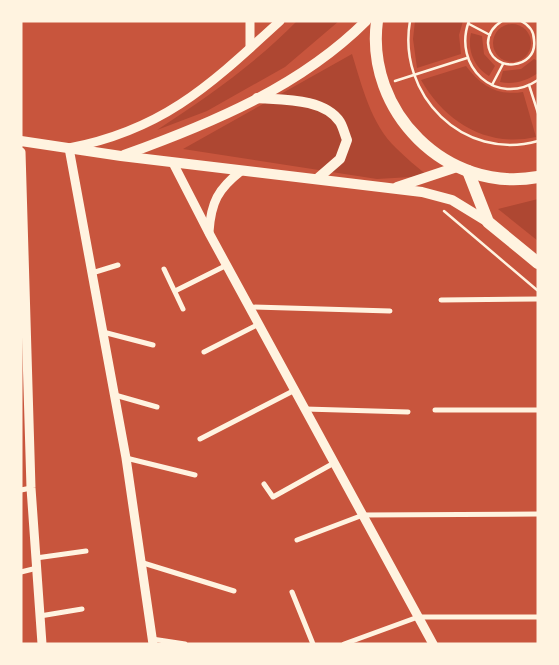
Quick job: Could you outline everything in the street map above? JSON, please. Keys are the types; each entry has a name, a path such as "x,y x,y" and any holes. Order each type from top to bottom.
{"highway":[{"path":"377,21 376,60 383,86 400,119 425,147 462,169 490,177 512,179 538,177"},
{"path":"462,169 488,222 538,263"}],"main road":[{"path":"121,156 202,126 258,98 333,50 366,21"},
{"path":"258,98 300,102 323,107 340,121 347,140 340,159 316,179"},
{"path":"21,141 174,163 422,192 452,200 488,222"},
{"path":"391,188 462,169"}],"street":[{"path":"250,21 250,48"},
{"path":"185,644 152,642 126,458 69,148 116,137 161,117 187,101 280,21"},
{"path":"21,152 26,423 42,644"},
{"path":"174,163 209,232 433,644"},
{"path":"209,232 210,214 214,201 224,184 241,170"},
{"path":"92,273 118,264"},
{"path":"174,291 227,265"},
{"path":"164,268 183,309"},
{"path":"441,300 538,299"},
{"path":"250,307 390,311"},
{"path":"204,352 259,324"},
{"path":"102,332 154,345"},
{"path":"200,439 295,390"},
{"path":"115,395 157,407"},
{"path":"305,409 408,412"},
{"path":"435,410 538,410"},
{"path":"126,458 195,475"},
{"path":"264,484 273,498 334,463"},
{"path":"21,490 32,488"},
{"path":"297,540 363,515 538,514"},
{"path":"36,558 86,551"},
{"path":"140,562 234,591"},
{"path":"21,572 37,568"},
{"path":"292,592 313,644"},
{"path":"40,616 82,609"},
{"path":"344,644 418,617 538,617"}],"path":[{"path":"410,21 407,41 413,76 430,106 456,130 489,143 523,145 538,141"},
{"path":"502,21 496,24 490,35 488,46 491,54 503,64 518,65 525,62 532,53 534,36 531,29 522,21"},
{"path":"490,35 469,22 465,33 464,49 467,58 479,77 492,85 508,89 529,85 538,80"},
{"path":"532,53 538,56"},
{"path":"383,86 467,58"},
{"path":"492,85 503,64"},
{"path":"529,85 538,113"},
{"path":"444,210 538,290"}],"shaded area":[{"path":"297,21 339,21 285,67 207,111 157,130 247,66"},
{"path":"415,21 463,21 459,35 461,54 417,68 413,39"},
{"path":"512,24 525,30 531,43 525,56 512,62 499,56 493,43 499,30"},
{"path":"471,33 482,36 484,54 495,66 489,76 479,68 473,58 470,46"},
{"path":"352,54 368,104 380,128 396,148 428,176 377,179 183,149"},
{"path":"534,59 538,61 538,73 520,82 500,82 503,71 521,69"},
{"path":"466,66 490,88 505,92 523,92 536,137 501,139 484,135 469,128 442,108 421,80"},
{"path":"538,199 538,241 498,209"}]}
